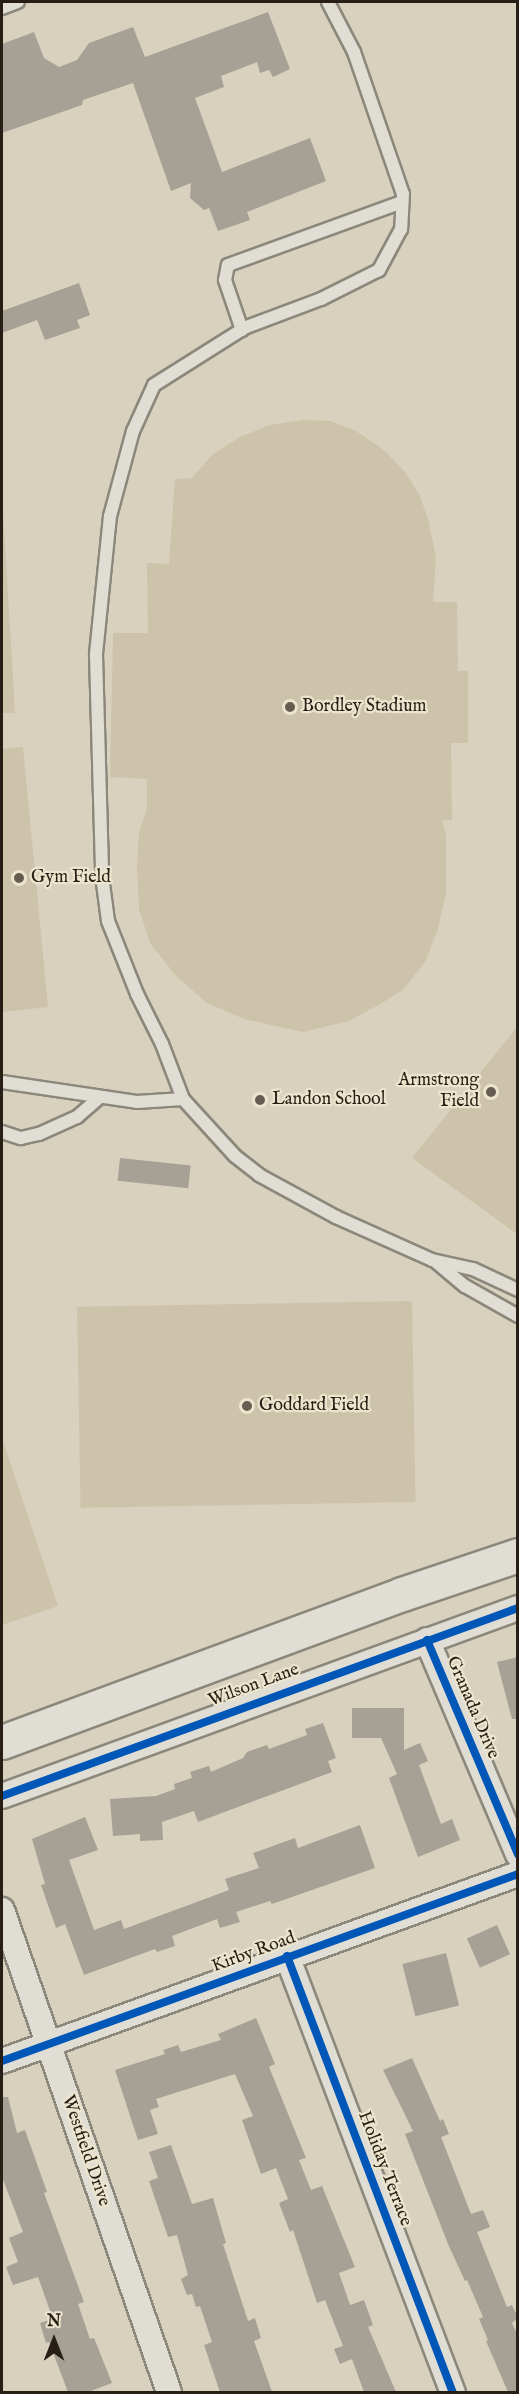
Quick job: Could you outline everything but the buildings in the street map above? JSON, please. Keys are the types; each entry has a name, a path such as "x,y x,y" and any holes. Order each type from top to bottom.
{"main road":[{"name":"Wilson Lane","path":"2,1743 402,1594 518,1555"}],"street":[{"name":"Wilson Lane","path":"2,1796 518,1608"},
{"name":"Granada Drive","path":"427,1640 518,1854"},
{"name":"Kirby Road","path":"2,2061 518,1874"},
{"name":"Westfield Drive","path":"2,1910 169,2392"},
{"name":"Holiday Terrace","path":"287,1956 453,2392"}],"lane":[{"path":"2,8 18,2"},
{"path":"328,2 354,52 403,194 401,229 379,270 321,299 242,330 154,385 133,431 110,516 96,655 102,876 108,921 137,994 162,1044 183,1099 235,1156 259,1175 336,1217 432,1260 473,1269 518,1290"},
{"path":"242,330 225,280 228,266 402,202"},
{"path":"2,1083 137,1102 183,1099"},
{"path":"2,1132 21,1138 39,1134 77,1117 99,1098"},
{"path":"432,1260 465,1286 518,1316"}],"shaded area":[{"name":"Bordley Stadium","path":"303,420 330,421 356,431 385,451 405,472 420,496 428,519 436,557 433,602 457,602 458,671 468,671 468,743 451,743 452,820 442,820 446,836 446,894 437,932 425,962 403,990 382,1003 349,1021 303,1032 244,1019 207,1003 176,976 150,943 139,909 137,865 139,832 147,809 147,779 110,777 113,633 148,633 147,563 169,564 175,479 192,478 213,454 240,437 270,425"},
{"path":"2,494 15,713 2,713"},
{"name":"Gym Field","path":"23,747 48,1007 2,1012 2,749"},
{"name":"Armstrong Field","path":"517,1027 517,1234 412,1158"},
{"name":"Goddard Field","path":"412,1301 416,1502 81,1508 77,1307"},
{"path":"2,1438 58,1606 2,1625"}],"cycle path":[{"path":"2,1796 518,1608"},
{"path":"427,1640 518,1854"},
{"path":"2,2061 518,1874"},
{"path":"287,1956 453,2392"}],"place":[{"name":"Bordley Stadium","path":"290,707"},
{"name":"Gym Field","path":"19,878"},
{"name":"Armstrong Field","path":"491,1092"},
{"name":"Landon School","path":"260,1100"},
{"name":"Goddard Field","path":"247,1406"}]}
